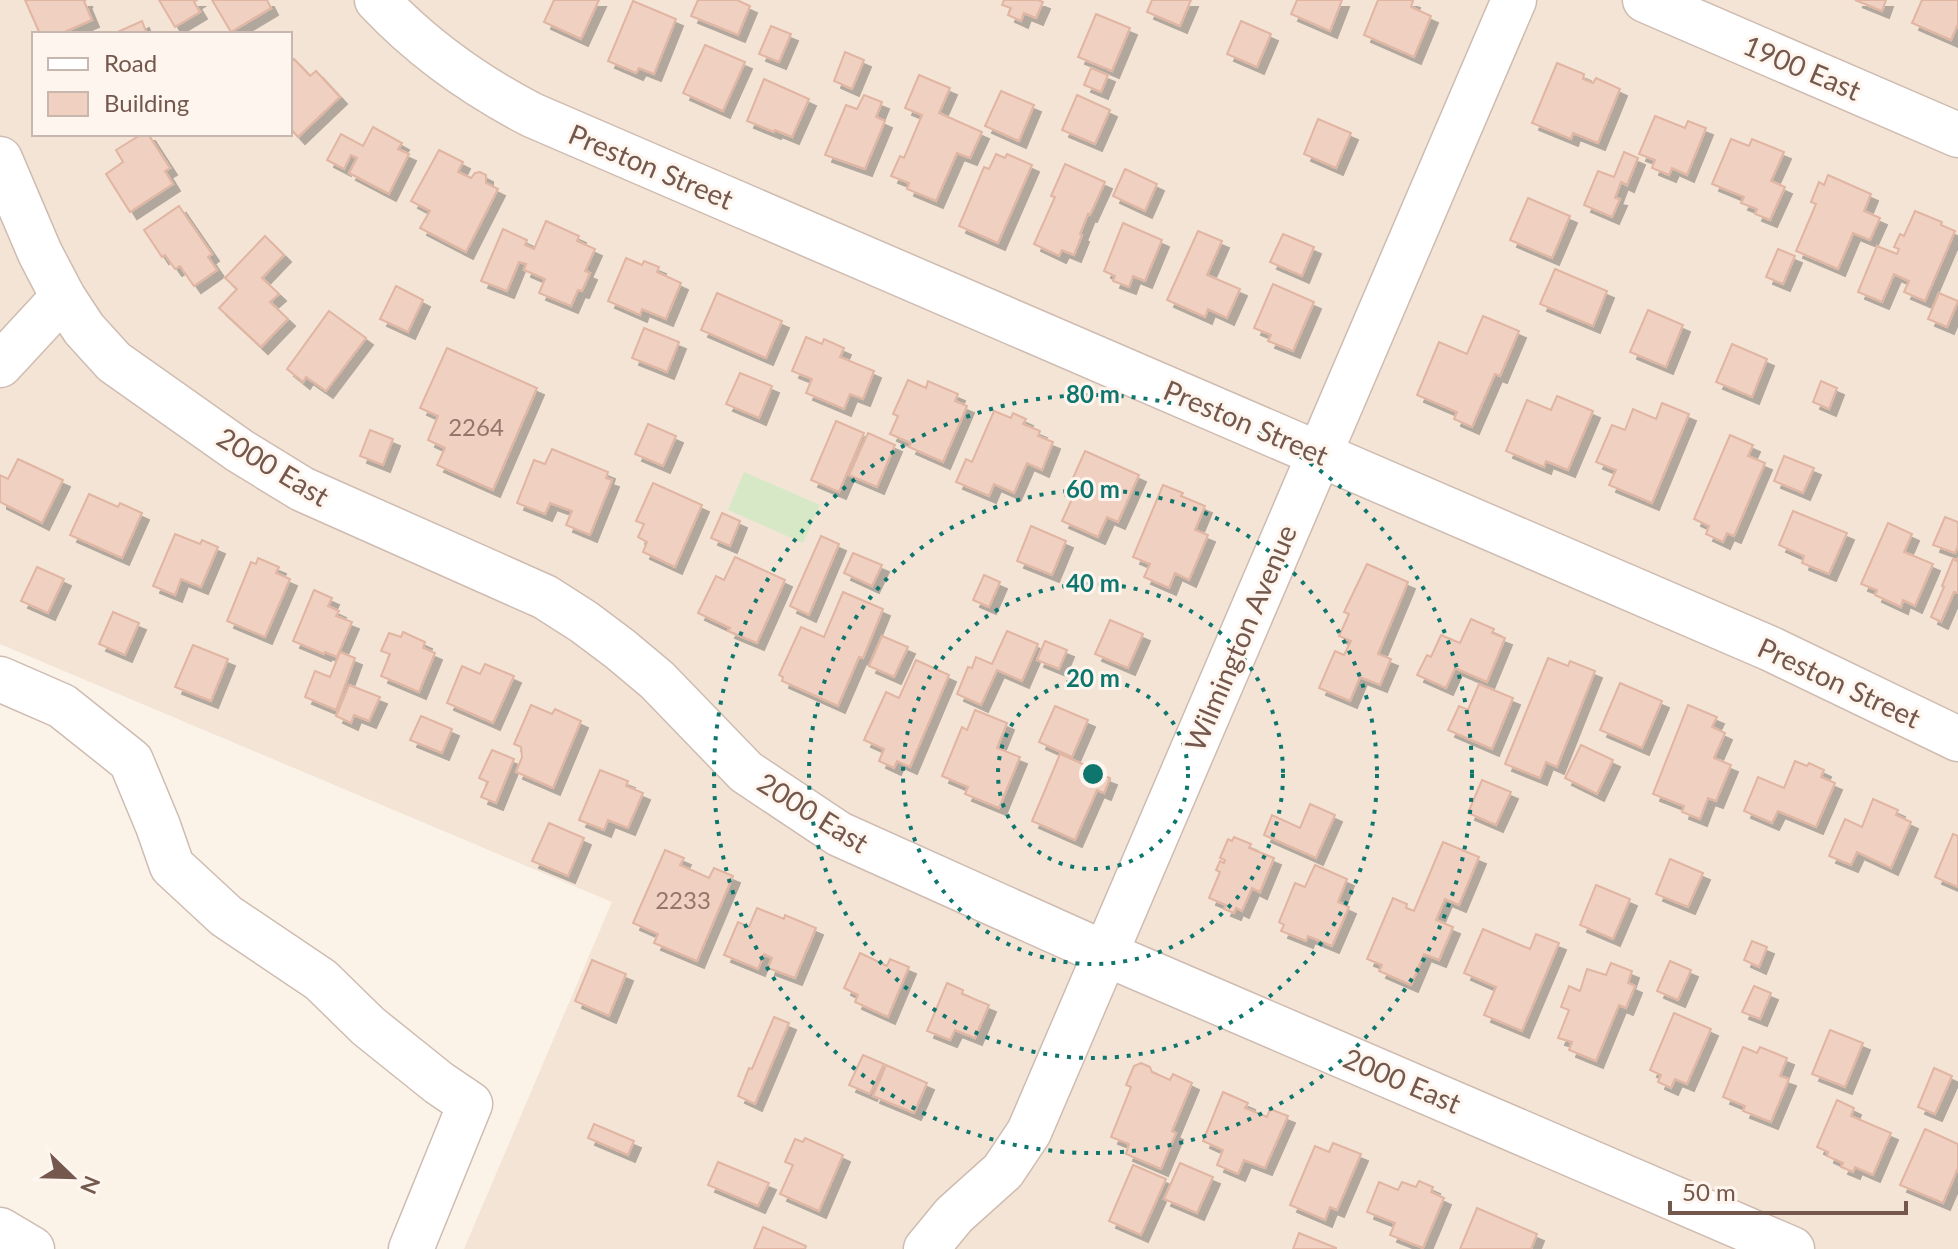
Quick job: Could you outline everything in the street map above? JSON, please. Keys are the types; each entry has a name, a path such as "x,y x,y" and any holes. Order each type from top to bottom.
{"street":[{"name":"Preston Street","path":"377,0 443,60 474,82 532,115 1771,649 1958,739"},
{"name":"Wilmington Avenue","path":"926,1249 954,1215 1003,1171 1029,1132 1514,0"},
{"name":"1900 East","path":"1645,0 1958,135"},
{"name":"2000 East","path":"0,159 40,253 63,297 84,329 114,362 240,451 302,489 545,597 584,622 657,680 746,772 811,817 878,853 1106,954 1792,1249"},
{"path":"0,365 63,297"},
{"path":"0,679 62,706 131,761 172,866 226,916 321,980 368,1026 470,1104 411,1249"},
{"path":"0,1230 32,1249"}],"shaded area":[{"path":"0,0 1958,0 1958,1249 464,1249 612,902 0,644"}],"green space":[{"path":"744,472 820,505 803,543 728,510"}],"building":[{"path":"25,0 86,0 92,20 65,32 39,32"},
{"path":"159,0 197,0 194,2 200,12 175,27"},
{"path":"212,0 267,0 271,8 231,32"},
{"path":"554,0 599,0 581,39 544,22"},
{"path":"698,0 737,0 750,6 738,35 691,16"},
{"path":"1004,0 1043,2 1036,18 1024,13 1021,21 1008,15 1011,8 1002,5"},
{"path":"1152,0 1191,0 1180,26 1147,12"},
{"path":"1297,0 1342,0 1330,31 1291,14"},
{"path":"1378,0 1410,0 1413,1 1411,7 1431,16 1414,57 1364,35"},
{"path":"1855,0 1886,0 1882,11"},
{"path":"1922,0 1958,0 1958,24 1951,40 1912,23"},
{"path":"633,1 676,19 654,74 639,68 636,73 608,61"},
{"path":"1096,14 1130,28 1112,71 1078,57"},
{"path":"142,21 146,32 117,32"},
{"path":"1241,21 1271,34 1257,67 1227,54"},
{"path":"771,26 791,34 779,62 759,54"},
{"path":"705,45 745,62 723,111 683,93"},
{"path":"845,52 864,60 852,89 834,81"},
{"path":"294,59 310,76 316,71 340,97 298,137 292,130"},
{"path":"1557,63 1584,74 1583,79 1593,83 1596,78 1620,89 1598,143 1573,133 1571,139 1532,123"},
{"path":"1091,68 1108,75 1101,92 1084,85"},
{"path":"919,75 950,88 939,113 982,132 970,158 957,153 936,201 907,189 909,183 891,176 900,156 904,158 922,115 905,108"},
{"path":"764,79 809,99 792,137 747,121"},
{"path":"1001,91 1034,105 1019,141 985,126"},
{"path":"864,95 882,102 876,117 885,121 865,169 825,155 846,105 857,109"},
{"path":"1077,95 1110,110 1095,144 1062,130"},
{"path":"1655,116 1685,128 1688,121 1706,128 1687,175 1672,168 1669,175 1652,168 1655,160 1639,154"},
{"path":"1318,119 1351,133 1336,168 1304,154"},
{"path":"373,127 402,143 398,149 409,154 389,194 349,173 357,158 351,155 344,169 327,160 341,134 363,146"},
{"path":"139,136 149,136 170,168 165,171 173,184 130,212 106,174 123,162 116,150"},
{"path":"1731,139 1749,146 1752,139 1784,152 1771,181 1785,187 1770,220 1755,214 1757,209 1741,203 1744,197 1712,184"},
{"path":"439,150 463,162 458,172 471,178 480,172 486,175 486,183 498,189 466,252 420,228 430,211 411,201"},
{"path":"1624,152 1638,158 1627,185 1621,182 1615,198 1620,199 1612,217 1584,205 1598,171 1614,177"},
{"path":"996,154 1005,158 1007,154 1032,165 998,243 959,226 984,167 989,169"},
{"path":"1065,164 1105,182 1088,214 1074,255 1062,250 1059,256 1034,244 1055,197 1051,196"},
{"path":"1125,169 1157,184 1145,211 1113,196"},
{"path":"1828,175 1871,194 1864,211 1880,218 1870,240 1853,233 1838,269 1796,251 1816,204 1811,202 1819,182 1824,185"},
{"path":"1528,198 1570,216 1552,258 1510,240"},
{"path":"179,206 212,254 208,257 217,270 194,286 180,266 175,269 165,255 162,257 144,230"},
{"path":"1915,211 1955,231 1925,301 1904,292 1909,281 1894,274 1882,302 1858,292 1877,246 1897,254 1899,249 1894,247 1900,234 1904,236"},
{"path":"546,221 579,236 577,241 595,249 585,271 590,273 571,306 539,293 545,279 524,270 526,264 519,262 507,291 481,281 503,229 527,240 525,245 534,249"},
{"path":"1123,223 1162,240 1145,281 1133,276 1129,287 1113,281 1115,276 1104,271"},
{"path":"1198,231 1222,241 1207,275 1240,289 1227,318 1208,309 1205,317 1167,300"},
{"path":"1283,234 1314,247 1302,276 1270,262"},
{"path":"265,236 284,255 262,278 279,294 270,302 288,319 261,347 219,308 237,289 225,278"},
{"path":"1778,249 1795,256 1783,284 1766,277"},
{"path":"626,258 642,265 644,261 659,267 657,272 681,283 666,319 642,309 640,315 608,301"},
{"path":"1555,269 1607,291 1593,326 1540,304"},
{"path":"1273,284 1314,302 1293,351 1268,341 1271,335 1254,328"},
{"path":"396,286 423,300 408,332 380,319"},
{"path":"717,293 782,321 766,358 701,330"},
{"path":"1939,293 1958,301 1947,327 1928,319"},
{"path":"1648,310 1683,325 1666,367 1630,352"},
{"path":"329,311 366,338 326,391 306,377 303,382 287,369"},
{"path":"1483,316 1519,331 1500,376 1495,374 1472,427 1454,419 1457,412 1417,395 1439,342 1467,354"},
{"path":"644,328 679,342 667,372 632,358"},
{"path":"806,337 822,344 824,339 844,348 840,357 874,371 863,399 850,394 844,409 806,393 812,379 792,371"},
{"path":"1732,344 1767,359 1752,397 1716,382"},
{"path":"447,348 537,388 493,490 437,465 445,448 428,440 438,416 420,408"},
{"path":"740,373 772,386 759,418 726,404"},
{"path":"908,380 926,388 928,381 958,394 955,401 967,406 943,462 909,447 911,443 890,434 898,416 893,414"},
{"path":"1821,381 1837,388 1829,409 1813,402"},
{"path":"1557,396 1593,411 1568,470 1546,461 1544,467 1506,451 1527,400 1551,410"},
{"path":"1662,403 1689,414 1652,503 1609,485 1616,470 1596,462 1612,425 1625,430 1633,409 1656,419"},
{"path":"994,411 1011,418 1013,413 1026,419 1023,424 1040,431 1038,436 1053,442 1042,470 1027,463 1014,493 994,484 989,496 956,482 966,459 972,462"},
{"path":"836,421 864,433 839,492 811,480"},
{"path":"648,424 676,436 663,466 635,454"},
{"path":"370,430 393,439 383,465 360,456"},
{"path":"868,433 895,445 877,487 849,475"},
{"path":"1730,435 1753,445 1748,456 1765,463 1734,536 1727,533 1723,542 1706,534 1709,526 1694,519"},
{"path":"552,449 608,472 606,478 612,480 590,535 566,525 572,511 550,503 545,514 517,503 534,460 545,464"},
{"path":"1085,451 1139,475 1118,522 1107,517 1098,537 1062,521 1072,499 1065,496"},
{"path":"1784,456 1814,468 1803,493 1774,481"},
{"path":"18,459 63,480 42,523 0,502 0,475 8,479"},
{"path":"653,483 702,505 675,567 643,552 647,542 638,537 644,524 636,521"},
{"path":"1163,485 1205,506 1195,530 1208,535 1189,580 1175,573 1169,588 1144,577 1150,564 1133,557"},
{"path":"89,494 118,507 120,503 142,513 122,558 70,535"},
{"path":"1793,511 1847,533 1829,574 1802,563 1804,556 1779,545"},
{"path":"722,513 740,521 730,546 711,538"},
{"path":"1945,517 1958,522 1955,553 1933,545"},
{"path":"1888,523 1912,534 1904,552 1933,564 1915,606 1903,600 1901,607 1875,595 1877,590 1861,584"},
{"path":"1031,526 1066,541 1052,575 1017,561"},
{"path":"175,534 218,547 201,587 181,579 175,595 153,586"},
{"path":"821,536 839,544 809,615 790,606"},
{"path":"853,553 882,565 872,586 844,573"},
{"path":"735,557 785,580 757,643 728,631 730,628 698,613 716,576 724,580"},
{"path":"258,558 279,567 276,573 290,579 265,637 227,621 251,562 256,564"},
{"path":"1958,558 1958,593 1954,592 1941,622 1931,617 1953,559 1957,561"},
{"path":"1367,564 1408,582 1378,654 1391,659 1380,685 1360,677 1350,701 1319,688 1335,651 1344,655 1351,641 1339,636 1349,614 1344,612"},
{"path":"37,567 64,579 48,613 21,601"},
{"path":"984,575 1000,582 989,607 973,600"},
{"path":"314,590 332,598 328,606 339,611 336,616 352,622 337,657 293,641"},
{"path":"843,592 883,609 863,658 859,657 838,706 782,681 783,677 779,675 801,627 824,637"},
{"path":"113,612 139,623 125,655 99,644"},
{"path":"1471,619 1494,629 1492,633 1505,638 1487,682 1455,668 1446,688 1417,675 1427,655 1431,657 1441,635 1460,643"},
{"path":"1110,620 1143,634 1128,668 1095,654"},
{"path":"1007,631 1038,644 1022,681 997,670 981,705 957,694 968,667 972,668 976,657 992,664"},
{"path":"403,632 425,642 423,648 435,653 419,692 381,676 390,654 381,651 389,633 401,637"},
{"path":"882,636 908,647 894,677 869,666"},
{"path":"1045,641 1067,650 1059,669 1037,660"},
{"path":"193,645 228,659 211,701 175,687"},
{"path":"340,652 355,658 336,710 305,697 315,671 330,677"},
{"path":"1548,658 1568,666 1570,661 1595,671 1557,767 1546,762 1540,778 1505,764"},
{"path":"916,660 949,675 910,767 897,761 894,768 879,761 884,749 864,740 886,692 899,698"},
{"path":"485,664 514,676 493,723 447,703 462,666 480,674"},
{"path":"1620,683 1662,701 1642,748 1600,730"},
{"path":"1479,684 1513,698 1492,749 1448,730 1459,706 1468,710"},
{"path":"349,685 380,697 369,721 354,715 351,723 336,716"},
{"path":"531,705 552,714 555,709 581,721 553,788 516,772 522,757 521,747 514,744"},
{"path":"1688,705 1717,717 1712,727 1725,733 1714,758 1731,765 1716,801 1708,798 1700,819 1682,812 1684,806 1653,794"},
{"path":"1055,706 1088,720 1072,757 1039,742"},
{"path":"975,710 1007,723 997,748 1020,757 999,808 965,794 968,787 942,776 962,727 967,730"},
{"path":"421,716 452,729 442,753 410,740"},
{"path":"1581,745 1613,760 1597,794 1565,778"},
{"path":"492,750 514,759 496,803 481,797 488,782 479,778"},
{"path":"1060,754 1110,778 1104,793 1097,790 1075,840 1032,821"},
{"path":"1795,761 1824,770 1821,777 1835,783 1816,827 1778,811 1772,823 1744,811 1758,777 1784,788"},
{"path":"600,770 628,781 626,786 643,793 628,828 608,820 604,830 579,820"},
{"path":"1482,780 1511,792 1496,825 1468,813"},
{"path":"1873,799 1898,810 1896,815 1911,822 1891,868 1857,852 1851,865 1829,856 1845,819 1862,827"},
{"path":"1310,804 1335,815 1316,858 1264,835 1272,815 1300,828"},
{"path":"549,823 584,838 568,876 532,861"},
{"path":"1953,834 1958,836 1958,887 1935,877"},
{"path":"1234,837 1251,844 1249,848 1274,858 1260,892 1252,888 1242,911 1236,908 1234,913 1224,909 1226,905 1209,898 1220,872 1216,870 1220,861 1224,863 1225,860 1220,858 1228,839 1232,841"},
{"path":"1443,842 1479,857 1459,905 1445,899 1436,920 1453,927 1439,960 1424,954 1411,985 1379,971 1382,965 1367,959 1393,898 1414,911"},
{"path":"665,850 684,858 680,865 709,878 714,868 733,876 697,961 654,943 658,934 633,923"},
{"path":"1670,859 1703,873 1688,907 1656,894"},
{"path":"1315,865 1347,879 1338,902 1349,907 1332,946 1308,936 1306,941 1281,931 1284,925 1279,922 1295,883 1305,887"},
{"path":"1596,885 1630,899 1613,939 1580,925"},
{"path":"757,908 816,928 795,978 768,968 772,958 764,954 758,969 724,955 738,922 749,927"},
{"path":"1483,929 1530,949 1536,934 1559,943 1522,1031 1484,1015 1496,987 1464,973"},
{"path":"1752,941 1767,947 1759,967 1744,960"},
{"path":"860,953 887,966 890,959 909,967 888,1017 855,1002 858,995 844,988"},
{"path":"592,960 626,974 609,1016 575,1001"},
{"path":"1670,961 1691,970 1678,1000 1657,991"},
{"path":"1611,963 1632,971 1628,983 1635,986 1626,1008 1619,1005 1596,1061 1569,1050 1572,1042 1558,1038 1569,1010 1561,1007 1569,986 1580,991 1587,969 1606,975"},
{"path":"947,983 963,990 962,994 989,1005 975,1038 955,1030 950,1040 927,1031"},
{"path":"1754,986 1771,993 1760,1019 1742,1012"},
{"path":"1674,1013 1711,1029 1687,1084 1675,1079 1671,1088 1658,1082 1661,1075 1650,1070"},
{"path":"774,1017 789,1023 755,1104 738,1096"},
{"path":"1830,1030 1863,1043 1845,1087 1812,1074"},
{"path":"1743,1047 1757,1053 1760,1047 1787,1058 1780,1076 1789,1079 1771,1122 1743,1111 1745,1106 1723,1097"},
{"path":"863,1055 884,1064 870,1094 849,1085"},
{"path":"1141,1063 1170,1080 1173,1074 1192,1083 1172,1131 1176,1133 1161,1169 1126,1154 1129,1144 1111,1137 1131,1087 1126,1085 1134,1066"},
{"path":"886,1065 927,1083 914,1113 873,1096"},
{"path":"1934,1068 1952,1076 1935,1114 1918,1107"},
{"path":"1223,1092 1248,1103 1245,1108 1267,1117 1270,1109 1288,1116 1265,1168 1244,1160 1238,1174 1217,1165 1223,1150 1203,1141"},
{"path":"1837,1100 1854,1108 1851,1116 1891,1133 1873,1175 1855,1167 1853,1172 1841,1167 1843,1163 1827,1156 1828,1152 1817,1147"},
{"path":"594,1124 634,1141 628,1155 588,1138"},
{"path":"1925,1129 1958,1144 1958,1168 1943,1203 1900,1185"},
{"path":"805,1138 843,1155 819,1211 780,1194 793,1165 785,1162 795,1139 803,1142"},
{"path":"1333,1143 1361,1154 1337,1210 1330,1207 1325,1220 1290,1205 1315,1146 1329,1152"},
{"path":"718,1162 769,1183 758,1206 708,1185"},
{"path":"1180,1163 1213,1177 1197,1213 1164,1199"},
{"path":"1133,1165 1166,1179 1141,1235 1109,1221"},
{"path":"1419,1181 1433,1187 1431,1192 1444,1198 1423,1248 1390,1235 1395,1223 1367,1212 1379,1182 1398,1190 1402,1182 1416,1187"},
{"path":"1477,1208 1537,1234 1531,1249 1460,1249"},
{"path":"763,1227 806,1246 805,1249 754,1249"},
{"path":"1299,1233 1336,1248 1336,1249 1293,1249"}]}
